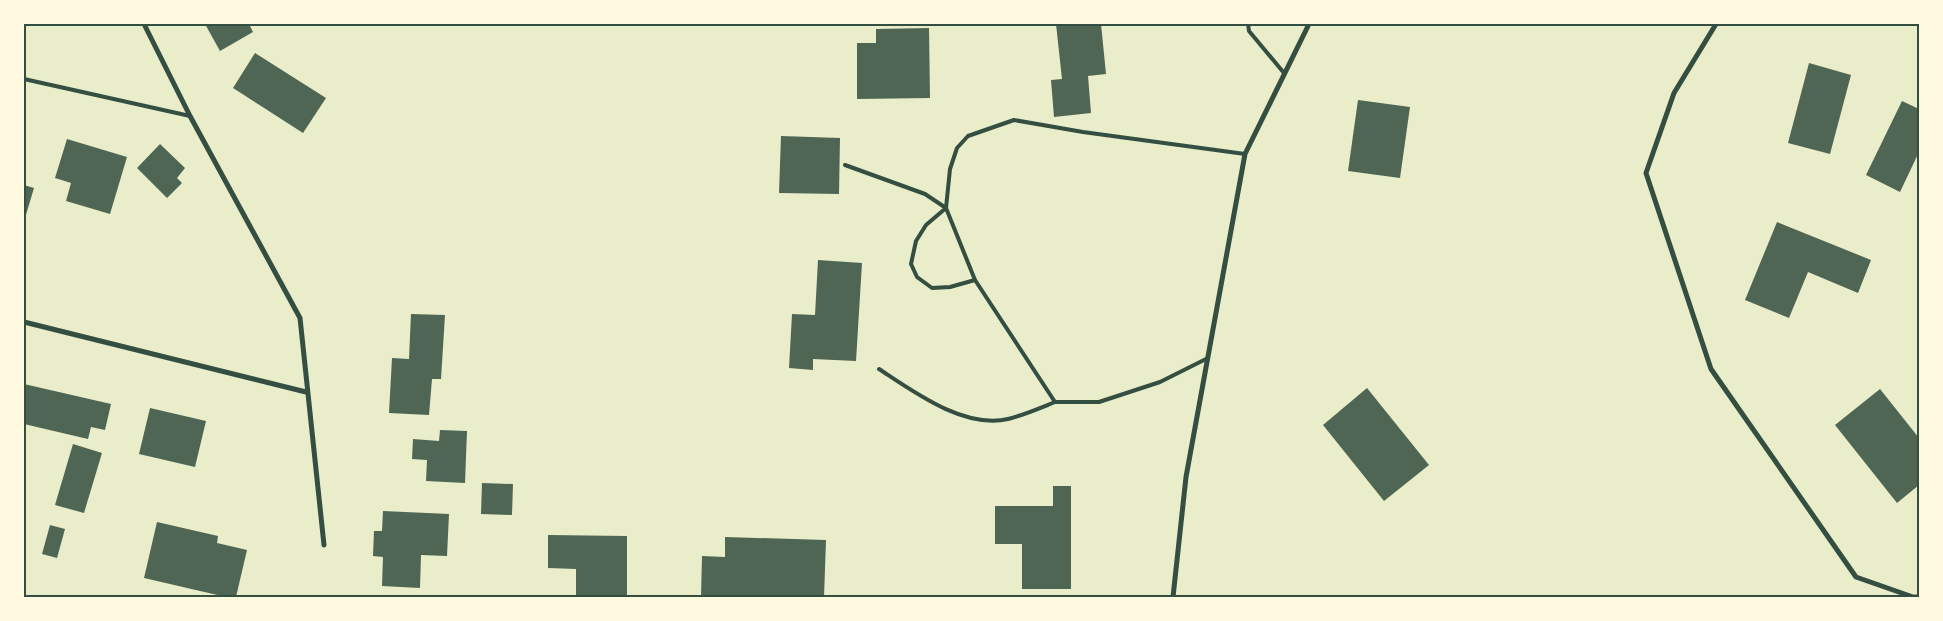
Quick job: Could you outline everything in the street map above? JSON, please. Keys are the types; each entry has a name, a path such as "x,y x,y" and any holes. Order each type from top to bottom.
{"street":[{"path":"144,24 190,116 300,318 306,392 324,545"},
{"path":"1172,597 1186,476 1246,154 1308,24"},
{"path":"1716,24 1674,93 1646,173 1711,369 1856,577 1913,597 1919,597"},
{"path":"24,322 306,392"}],"lane":[{"path":"1248,24 1249,31 1284,73"},
{"path":"24,79 190,116"},
{"path":"1055,402 975,280 946,208 950,169 957,148 968,136 1014,120 1083,132 1246,154"},
{"path":"845,165 925,194 946,208"},
{"path":"946,208 926,225 916,241 911,264 917,277 932,288 950,287 975,280"},
{"path":"879,369 942,408 972,419 1007,419 1055,402 1099,402 1160,382 1208,358"}],"building":[{"path":"205,24 249,24 253,32 220,51"},
{"path":"1056,24 1101,24 1106,74 1088,76 1091,113 1054,117 1051,80 1062,79"},
{"path":"929,28 930,98 857,99 857,43 876,43 876,29"},
{"path":"255,53 326,98 303,133 233,88"},
{"path":"1809,63 1851,75 1830,154 1788,143"},
{"path":"1358,100 1410,107 1400,178 1348,171"},
{"path":"1902,101 1919,109 1919,152 1900,192 1866,175"},
{"path":"781,136 840,138 839,194 779,193"},
{"path":"67,139 127,157 110,214 66,201 71,183 55,178"},
{"path":"160,144 185,168 177,178 182,183 167,198 137,168"},
{"path":"24,185 34,188 25,218 24,217"},
{"path":"1777,222 1871,260 1858,293 1808,272 1789,318 1745,300"},
{"path":"818,260 862,263 856,361 813,359 813,370 789,368 792,314 815,315"},
{"path":"411,314 445,315 441,379 432,379 429,415 389,413 392,358 409,359"},
{"path":"24,384 111,404 105,430 91,427 88,439 24,424"},
{"path":"1367,388 1429,465 1384,501 1323,425"},
{"path":"1880,389 1919,438 1919,485 1897,503 1835,425"},
{"path":"150,408 206,421 195,467 139,454"},
{"path":"440,430 467,431 465,483 426,481 427,460 412,459 413,439 439,441"},
{"path":"73,444 102,453 84,513 55,505"},
{"path":"482,483 513,484 512,515 481,514"},
{"path":"1053,486 1071,486 1071,589 1022,589 1022,544 995,544 995,506 1053,506"},
{"path":"383,511 449,514 447,556 421,555 420,588 382,586 383,557 373,556 374,531 382,531"},
{"path":"157,522 218,536 217,543 247,550 236,597 226,597 144,578"},
{"path":"50,525 65,529 57,558 42,554"},
{"path":"548,535 627,536 627,597 576,597 576,569 548,568"},
{"path":"725,537 826,540 824,597 701,597 702,556 725,557"}]}
